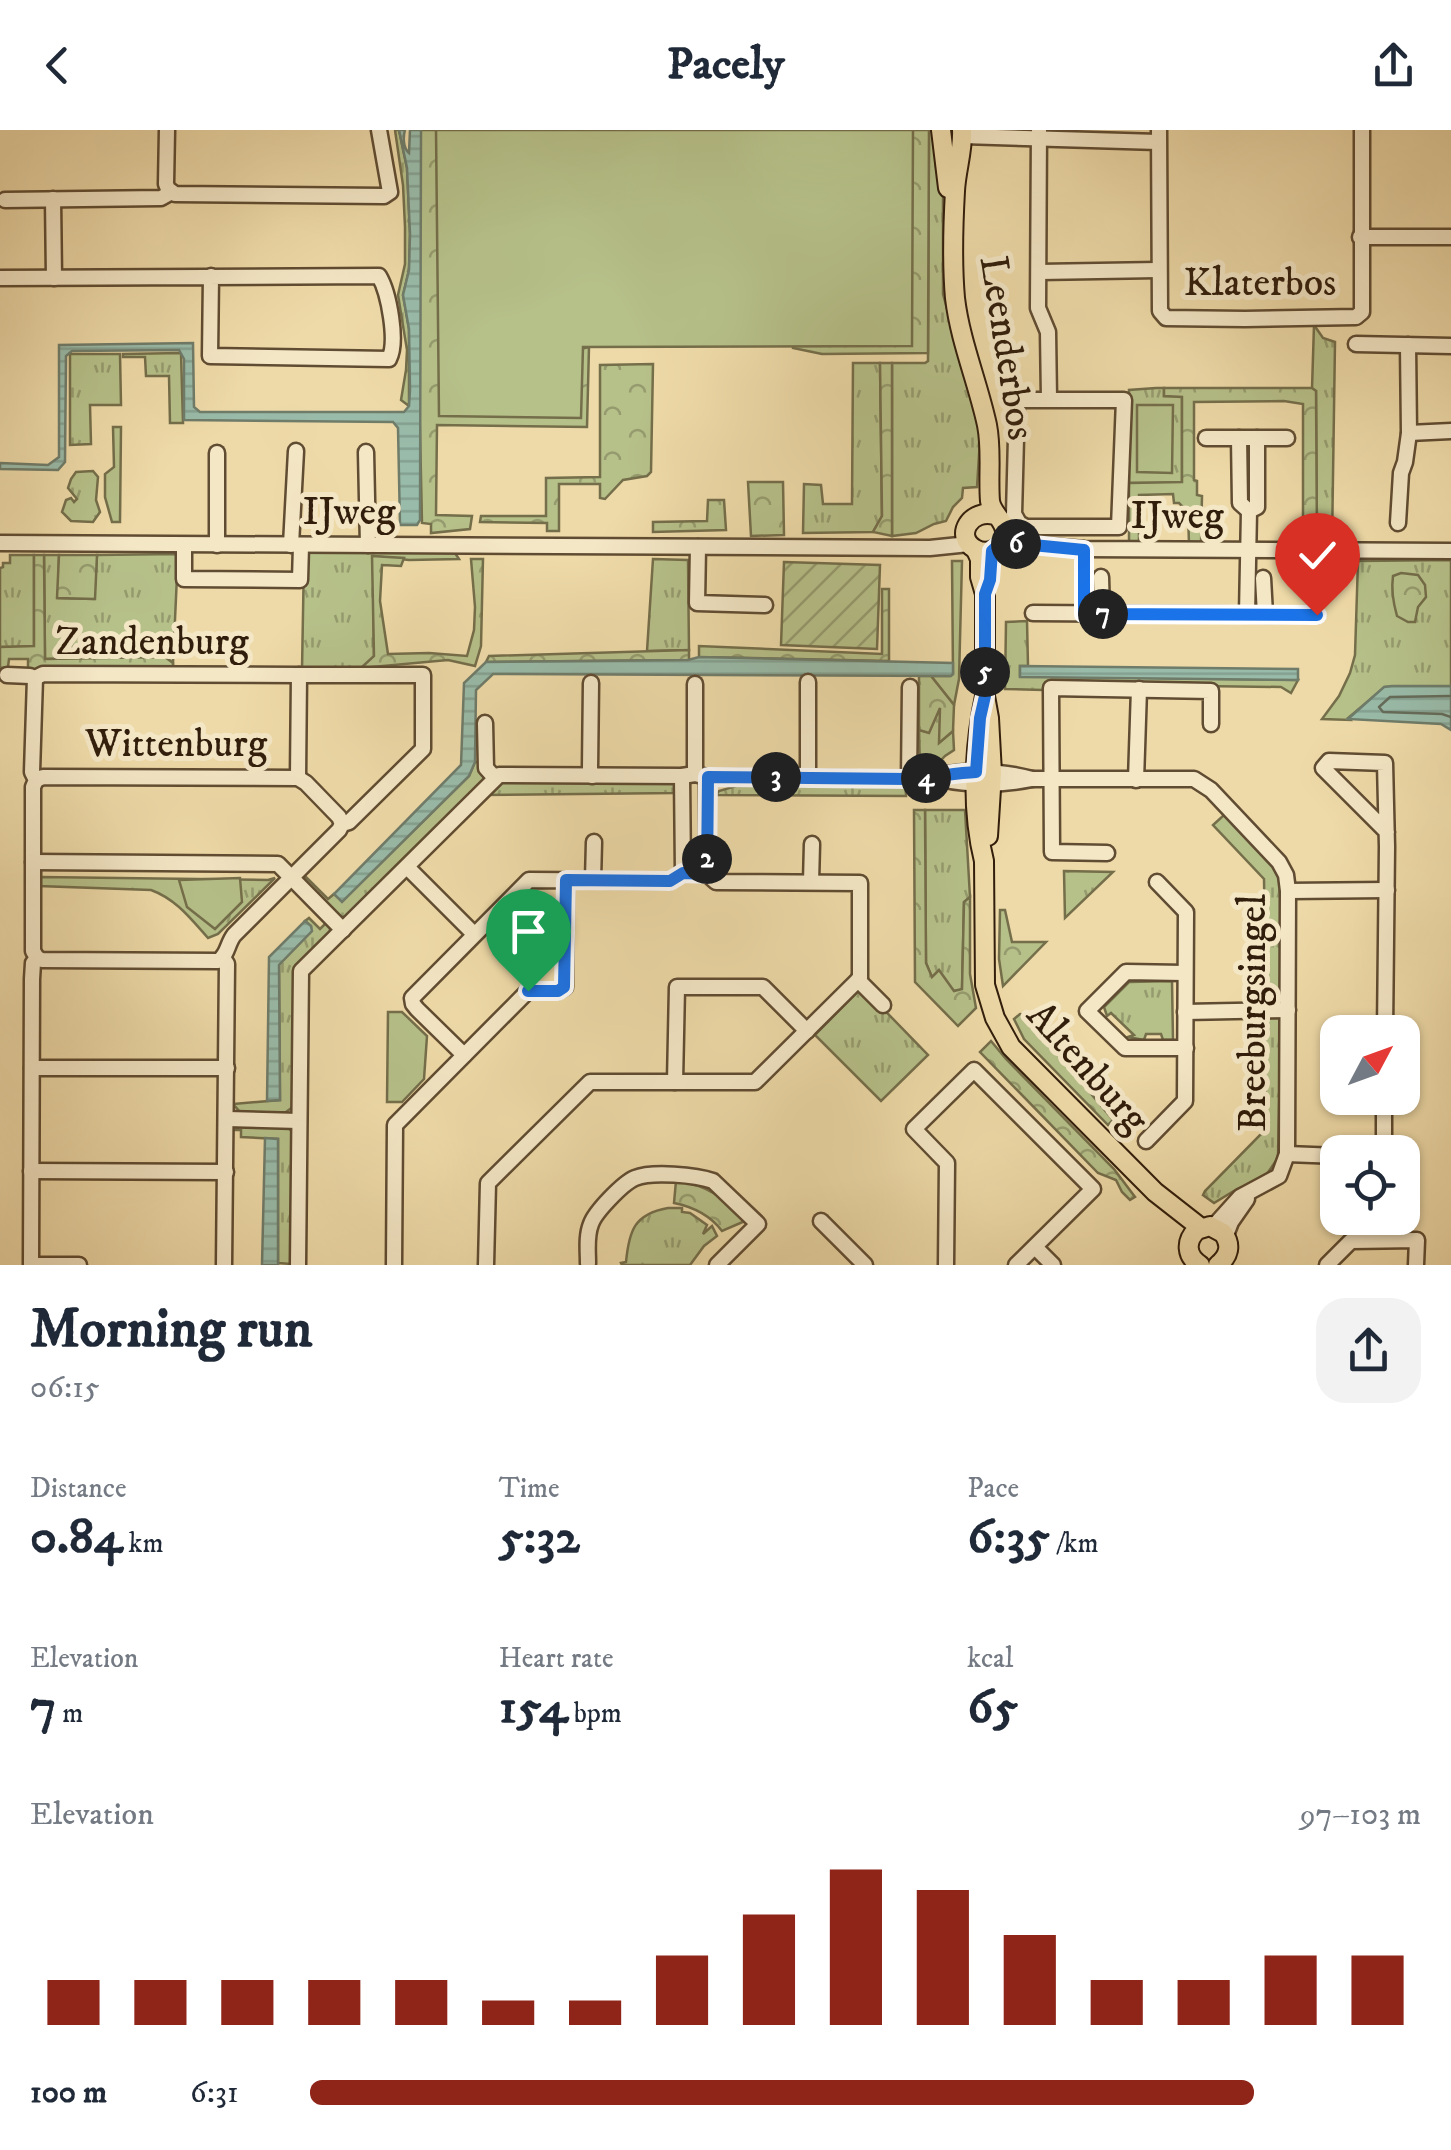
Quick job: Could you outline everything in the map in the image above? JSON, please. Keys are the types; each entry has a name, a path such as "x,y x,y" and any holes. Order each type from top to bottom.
{"main road":[{"path":"942,139 952,154 962,139"},
{"name":"Leenderbos","path":"942,139 948,186 949,291 983,440 981,500 985,534"},
{"name":"Leenderbos","path":"962,139 955,188 955,295 988,428 990,506 985,534"},
{"name":"Altenburg","path":"985,534 990,580 985,594 985,696 989,718 984,778 988,846 984,861 985,986 994,1018 1012,1047 1154,1192 1200,1245"},
{"path":"1200,1245 1229,1245 1226,1262"}],"street":[{"path":"167,130 166,184 170,192"},
{"path":"5,200 160,198 170,192 384,196 390,192 379,130"},
{"name":"Klaterbos","path":"1158,136 1160,311 1166,318 1264,319 1356,316 1362,312 1362,130"},
{"path":"1039,133 1038,308 1048,332 1049,399"},
{"path":"962,139 1039,133 1158,136"},
{"path":"53,199 54,278"},
{"path":"1360,236 1451,236"},
{"path":"1040,272 1158,270"},
{"path":"0,278 211,276 379,276 386,287 394,350 389,359 210,356 211,276"},
{"path":"1356,344 1451,346"},
{"path":"1398,523 1400,473 1409,433 1408,344"},
{"path":"1049,399 1124,400 1119,527 1026,527 1018,523 1014,514 1018,400 1049,399"},
{"path":"1409,433 1451,432"},
{"name":"IJweg","path":"1206,438 1287,438"},
{"name":"IJweg","path":"1240,438 1240,503 1249,511 1249,550"},
{"name":"IJweg","path":"1249,511 1256,506 1257,438"},
{"path":"184,545 184,580 300,580 296,451"},
{"path":"216,545 217,452"},
{"path":"366,452 368,545"},
{"name":"IJweg","path":"0,543 918,546 958,533 1084,550 1451,551"},
{"path":"698,547 698,603 765,604"},
{"path":"1084,550 1084,614"},
{"path":"1247,614 1249,550"},
{"path":"1101,577 1102,614"},
{"path":"1263,578 1264,614"},
{"path":"1033,613 1317,615"},
{"path":"298,778 299,675"},
{"name":"Zandenburg","path":"7,676 423,675 423,749 349,822 342,824"},
{"path":"35,678 32,951 37,958 218,961 234,935 342,824"},
{"path":"808,682 808,777"},
{"path":"591,683 592,776"},
{"path":"695,684 695,776 707,874"},
{"path":"908,779 910,687"},
{"path":"1107,852 1052,852 1052,688 1211,692 1211,724"},
{"path":"1136,780 1139,689"},
{"path":"298,1265 299,976 495,778 486,768 485,722"},
{"path":"1385,1015 1387,832 1385,763 1329,761 1323,768 1387,832"},
{"name":"Breeburgsingel","path":"495,778 504,775 908,779 960,772 1008,784 1032,778 1194,779 1203,784 1279,862 1286,876 1288,1010 1287,1154 1279,1176 1254,1190 1237,1212 1200,1245"},
{"path":"683,873 695,776"},
{"name":"Wittenburg","path":"36,780 298,778 342,824"},
{"path":"592,880 594,842"},
{"path":"811,882 812,844"},
{"path":"33,862 278,864 343,930"},
{"path":"406,867 474,934"},
{"path":"464,1055 412,1000 417,990 529,880 670,881 683,873 707,874 716,882 860,883 858,980 754,1082 590,1082 488,1184 486,1265"},
{"path":"394,1265 395,1125 528,991 558,991 564,987 566,880"},
{"path":"1146,1141 1185,1101 1186,912 1158,882"},
{"path":"1288,891 1387,890"},
{"path":"37,958 32,979 31,1265 78,1265"},
{"path":"223,958 227,964 224,1265"},
{"path":"1184,973 1126,972 1087,1012 1125,1048 1186,1048"},
{"path":"858,980 883,1005"},
{"path":"676,1082 677,986 763,987 807,1031"},
{"path":"1185,1012 1288,1010"},
{"path":"32,1068 227,1068"},
{"path":"946,1265 947,1163 914,1129 974,1070 1093,1189 1016,1265"},
{"path":"227,1119 299,1121"},
{"path":"1287,1154 1320,1155"},
{"path":"32,1171 226,1172"},
{"path":"588,1263 588,1236 597,1213 636,1178 674,1175 713,1181 758,1224 718,1265"},
{"path":"821,1221 847,1258 865,1265"},
{"path":"1382,1235 1382,1239"},
{"path":"1327,1265 1351,1241 1382,1239 1416,1240 1416,1265"},
{"path":"1035,1247 1053,1265"}],"green space":[{"path":"395,130 399,130 407,168 409,270 403,295 409,329 409,406 401,400 407,350 398,295 405,264 405,227"},
{"path":"417,130 438,130 580,349 589,347 587,427 437,425 436,515 472,516 470,529 431,533 431,524 422,523"},
{"path":"436,130 913,130 912,346 583,347 581,418 439,416"},
{"path":"909,130 929,130 928,353 822,354 793,348 793,341"},
{"path":"929,130 937,130 943,190 943,294 980,439 977,487 963,488 962,498 946,521 916,533 892,536 892,363 928,361"},
{"path":"1314,325 1323,338 1335,342 1332,544 1317,544"},
{"path":"181,353 183,423 170,423 169,376 146,376 145,357 123,354"},
{"path":"70,354 120,354 121,405 90,405 91,444 70,445"},
{"path":"853,363 880,363 882,516 873,532 803,533 804,484 821,485 823,504 852,504"},
{"path":"880,363 892,363 892,536 873,532 882,516"},
{"path":"653,364 651,472 647,476 623,480 605,499 600,498 600,484 559,484 559,531 547,531 547,523 480,522 481,516 546,516 546,478 600,477 600,365"},
{"path":"1164,388 1164,396 1182,396 1182,483 1129,483 1129,390"},
{"path":"1164,388 1316,391 1317,544 1303,544 1303,404 1284,401 1194,402 1194,480 1197,495 1202,496 1201,544 1189,544 1188,512 1174,503 1173,494 1139,495 1139,544 1129,544 1129,483 1182,482 1182,397 1164,396"},
{"path":"1137,405 1173,405 1172,473 1137,472"},
{"path":"113,427 121,427 120,522 112,522 105,497 105,474 114,467"},
{"path":"93,471 98,477 96,500 100,512 93,522 71,521 62,512 66,500 77,499 68,488 71,479 76,472"},
{"path":"748,482 783,482 784,535 751,536"},
{"path":"708,500 724,500 726,530 653,532 653,522 707,521"},
{"path":"309,549 453,550 459,559 373,556 374,656 369,668 361,672 357,668 302,670 304,557"},
{"path":"178,554 173,663 165,657 45,659 44,555 59,555 58,598 94,599 97,555"},
{"path":"10,555 34,555 34,647 0,647 0,568 3,563 10,563"},
{"path":"34,555 44,555 45,659 165,657 173,663 173,670 28,670 28,659 9,659 8,667 0,668 0,647 34,646"},
{"path":"59,555 97,555 95,599 57,598"},
{"path":"372,556 404,558 401,566 382,565 380,601 388,654 467,656 475,607 471,559 483,559 481,646 475,666 448,660 361,668 374,656"},
{"path":"653,559 688,560 689,650 647,651"},
{"path":"1451,560 1451,686 1385,687 1350,720 1322,719 1339,696 1355,655 1358,561"},
{"path":"952,561 962,561 959,679 954,705 931,676 953,674"},
{"path":"784,562 880,565 877,649 781,645"},
{"path":"1418,575 1425,585 1426,597 1418,607 1415,622 1397,616 1392,581 1393,576"},
{"path":"882,589 889,589 889,661 699,657 699,646 882,654"},
{"path":"1027,621 1028,666 1020,666 1020,676 1298,680 1291,693 1281,687 1060,684 1043,690 1005,689 1006,622"},
{"path":"689,650 689,660 486,662 489,656"},
{"path":"919,676 931,676 954,705 953,731 939,743 940,708 929,733 919,730"},
{"path":"941,704 940,742 953,731 954,750 931,771 920,771 919,730 929,732"},
{"path":"475,762 480,762 489,778 348,917 338,917 305,883 305,876 328,899 334,894 342,901 469,776"},
{"path":"675,780 676,793 483,795 495,783"},
{"path":"906,785 906,796 716,795 736,786"},
{"path":"914,810 925,810 926,963 932,977 939,970 954,991 962,989 964,902 970,897 970,974 976,1008 958,1026 915,982"},
{"path":"925,810 965,810 970,897 964,902 962,990 954,991 932,978 926,963"},
{"path":"1224,815 1281,879 1281,998 1266,999 1264,879 1213,825"},
{"path":"1064,871 1113,872 1065,918"},
{"path":"41,877 275,878 218,934 208,938 176,904 151,890 39,886"},
{"path":"240,878 242,902 215,929 187,907 179,880"},
{"path":"1000,910 1005,910 1012,942 1046,942 1003,986 999,959"},
{"path":"309,918 320,929 326,923 330,934 296,970 294,1106 286,1112 241,1113 233,1104 280,1100 279,964 311,931 305,921"},
{"path":"1172,981 1173,1040 1163,1040 1161,1034 1146,1034 1144,1040 1128,1037 1134,1035 1111,1013 1107,1016 1104,1007 1129,982"},
{"path":"862,987 928,1055 881,1101 815,1035"},
{"path":"388,1012 402,1012 427,1036 424,1079 402,1102 387,1102"},
{"path":"1025,1015 1113,1120 1108,1125 1024,1039 1014,1019"},
{"path":"1264,1018 1281,1018 1278,1158 1264,1178 1214,1203 1203,1195 1205,1191 1266,1129"},
{"path":"991,1041 1114,1169 1135,1197 1130,1200 1116,1180 1098,1173 980,1052"},
{"path":"240,1126 286,1126 294,1133 291,1264 278,1263 278,1139 241,1137 241,1130 235,1130"},
{"path":"676,1181 714,1194 745,1221 722,1231 701,1212 674,1203"},
{"path":"682,1208 682,1212 707,1225 703,1234 712,1226 717,1236 690,1265 622,1265 635,1226 648,1215"}],"water":[{"path":"399,130 405,130 404,142 409,153 410,130 421,130 417,525 400,525 398,428 393,422 184,420 184,359 179,350 72,351 66,356 65,462 58,470 0,469 0,463 48,465 59,457 59,345 193,343 194,407 200,412 404,412 409,406 410,390 409,329 403,295 409,270 410,234 407,168"},
{"path":"699,657 953,663 953,674 493,674 476,690 475,762 469,776 342,902 334,894 461,765 464,683 486,662"},
{"path":"1020,666 1298,669 1298,680 1020,677"},
{"path":"1451,686 1451,730 1441,724 1348,719 1384,687"},
{"path":"305,921 312,931 279,965 280,1100 267,1101 269,957"},
{"path":"265,1138 278,1139 278,1265 262,1265"}],"route":[{"path":"528,991 558,991 566,983 566,880 670,881 683,873 707,874 708,777 908,779 976,772 985,696 985,594 992,551 1002,542 1084,550 1084,614 1317,615"}]}
